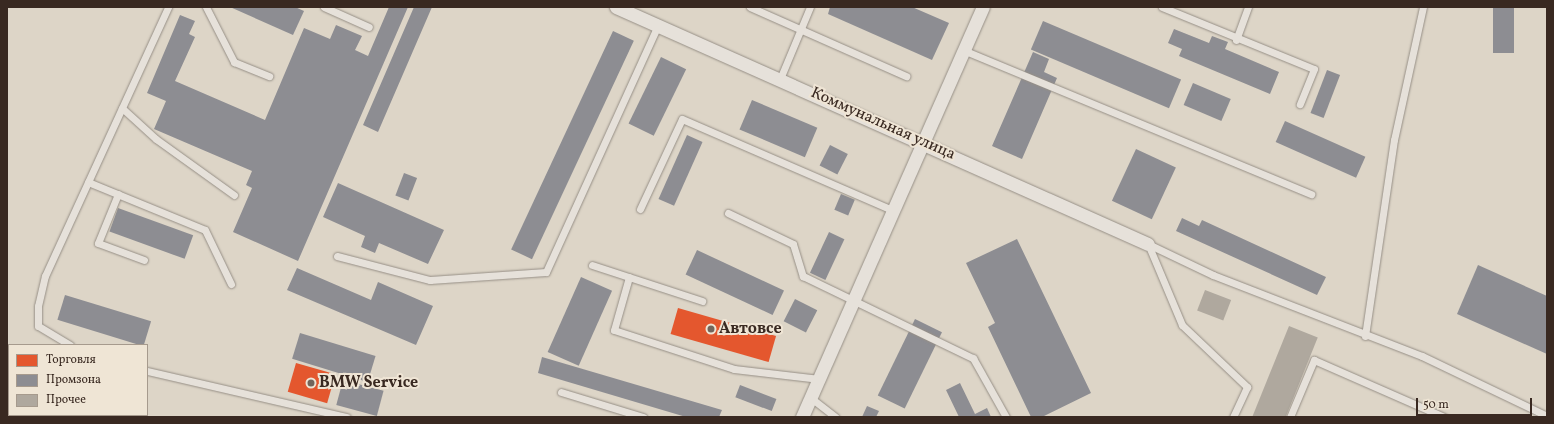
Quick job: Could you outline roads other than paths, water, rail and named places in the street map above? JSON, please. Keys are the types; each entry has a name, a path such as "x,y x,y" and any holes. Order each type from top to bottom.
{"street":[{"name":"Коммунальная улица","path":"616,7 922,142 1148,244"},
{"path":"802,417 855,299 922,142 983,7"}],"lane":[{"path":"68,344 38,326 38,306 45,276 168,7"},
{"path":"206,7 234,62 269,76"},
{"path":"326,7 370,27"},
{"path":"750,7 906,76"},
{"path":"780,79 810,7"},
{"path":"1162,7 1236,40 1314,69 1300,104"},
{"path":"1236,40 1248,7"},
{"path":"1365,336 1394,140 1424,7"},
{"path":"337,256 430,280 546,272 658,25"},
{"path":"963,50 1312,194"},
{"path":"122,108 156,139 234,195"},
{"path":"640,209 682,119 892,210"},
{"path":"88,182 205,230 231,284"},
{"path":"118,194 98,243 144,260"},
{"path":"728,213 793,244 803,276 855,299 973,358 1006,417"},
{"path":"1148,244 1213,275 1365,336 1422,356 1547,416"},
{"path":"1148,244 1182,325 1247,387 1233,417"},
{"path":"592,265 702,301"},
{"path":"629,277 614,330 734,369 819,379"},
{"path":"1290,417 1314,360 1444,417"},
{"path":"148,371 347,417"},
{"path":"561,392 643,417"},
{"path":"811,398 835,417"}],"place":[{"name":"Автовсе","path":"711,329"},
{"name":"BMW Service","path":"311,383"}]}
